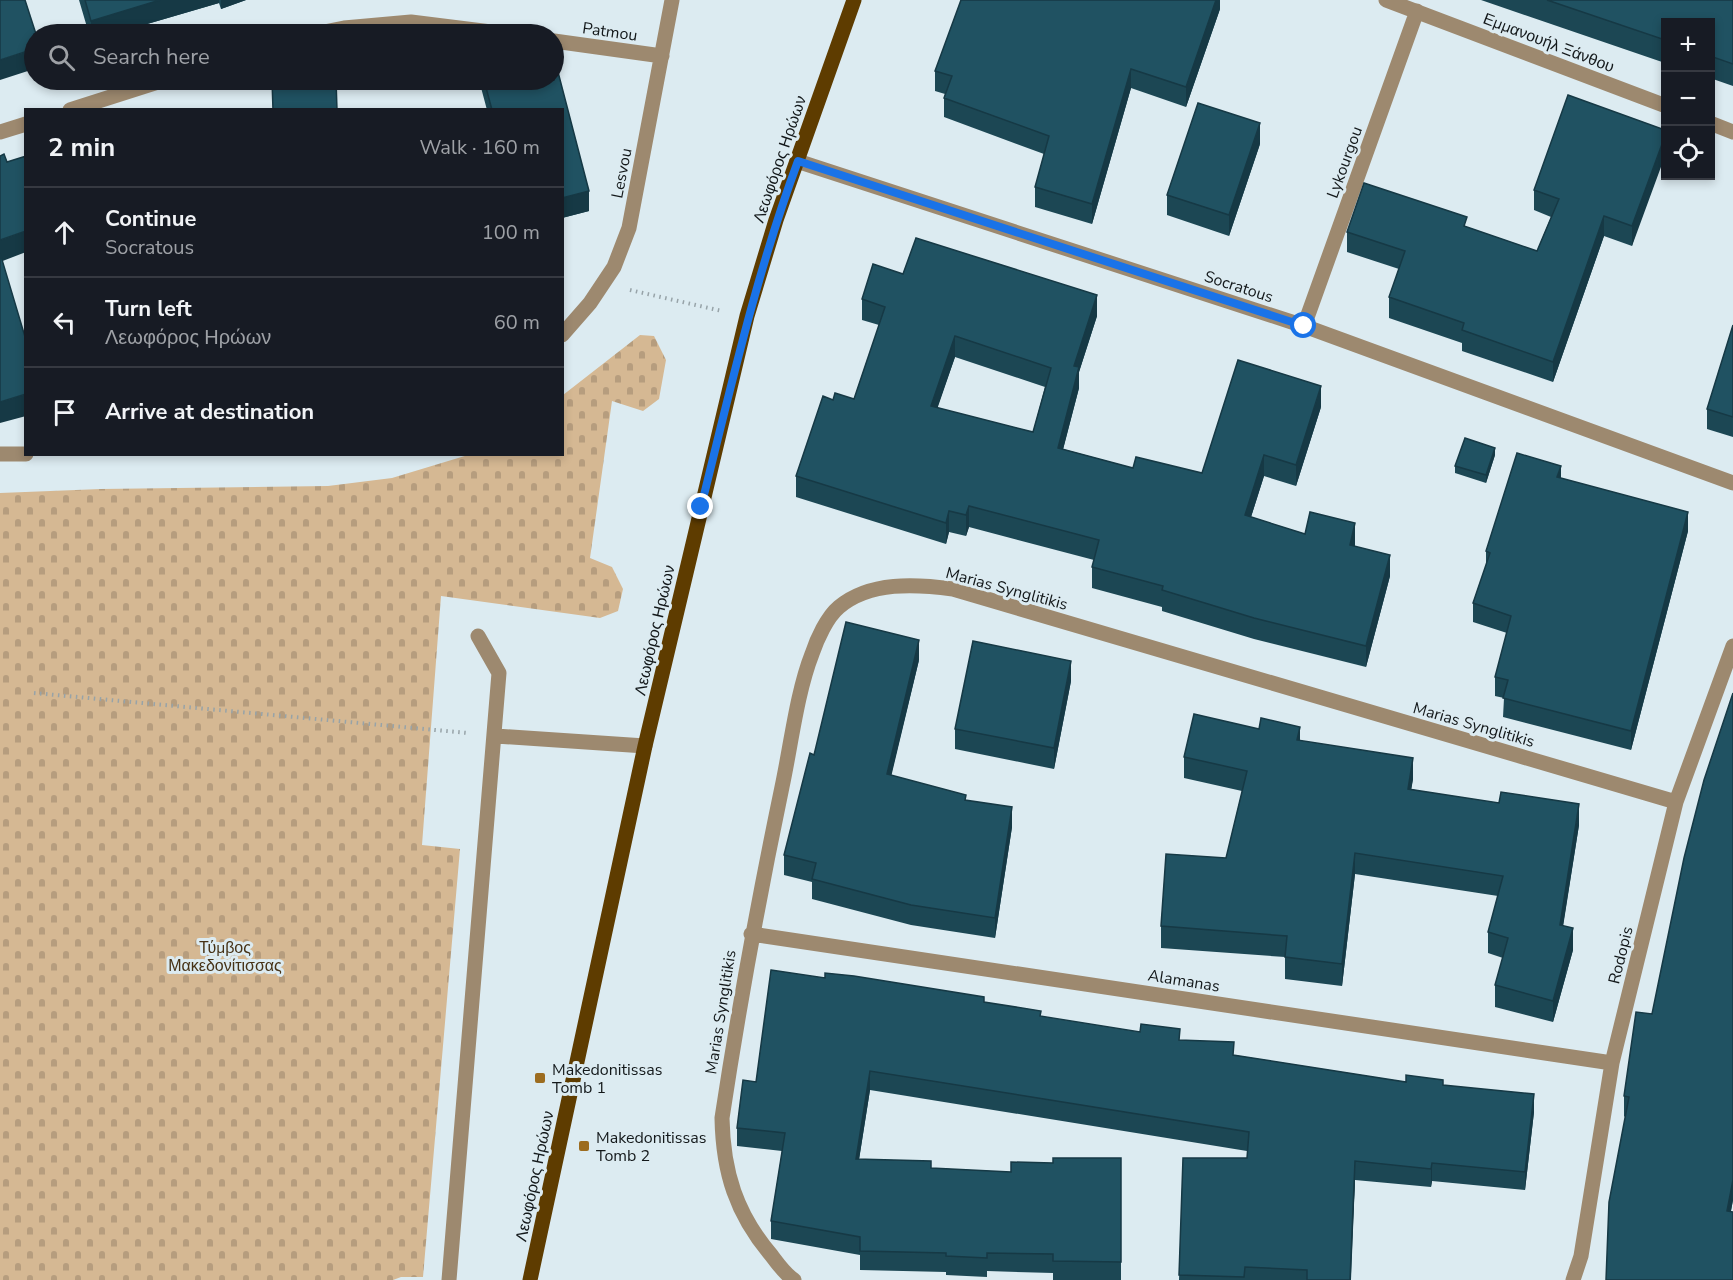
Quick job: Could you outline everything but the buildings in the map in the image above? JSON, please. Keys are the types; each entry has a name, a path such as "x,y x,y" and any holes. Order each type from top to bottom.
{"main road":[{"name":"Λεωφόρος Ηρώων","path":"530,1280 645,746 747,316 776,220 854,0"}],"street":[{"name":"Lesvou","path":"564,333 614,267 629,228 672,0"},
{"name":"Εμμανουήλ Ξάνθου","path":"1386,0 1661,104"},
{"name":"Lykourgou","path":"1304,326 1417,11"},
{"path":"389,24 411,22 427,24"},
{"name":"Patmou","path":"564,42 662,57"},
{"path":"76,108 133,90"},
{"path":"0,132 24,125"},
{"path":"1715,125 1733,132"},
{"name":"Socratous","path":"798,161 1304,326 1733,483"},
{"path":"0,454 24,454"},
{"name":"Marias Synglitikis","path":"794,1280 759,1241 740,1208 729,1182 722,1146 722,1118 751,933 811,655 823,629 839,607 864,594 885,588 915,584 953,589 1676,802"},
{"path":"449,1280 496,736 499,673 478,636"},
{"name":"Rodopis","path":"1573,1280 1581,1256 1612,1063 1676,802 1733,646"},
{"path":"496,736 645,746"},
{"name":"Alamanas","path":"751,933 1612,1063"}],"path":[{"path":"603,284 747,316"},
{"path":"34,693 419,726 496,736"}],"green space":[{"name":"Τύμβος Μακεδονίτισσας","path":"640,335 654,336 666,360 659,399 643,411 612,401 590,558 612,567 623,589 618,611 600,618 441,596 422,845 460,849 423,1277 401,1277 393,1280 0,1280 0,493 101,489 328,486 392,478 465,456 564,456 564,394"}],"place":[{"name":"Makedonitissas Tomb 1","path":"540,1078"},
{"name":"Makedonitissas Tomb 2","path":"584,1146"}],"route":[{"path":"701,507 747,316 776,220 798,161 1304,326"}]}
